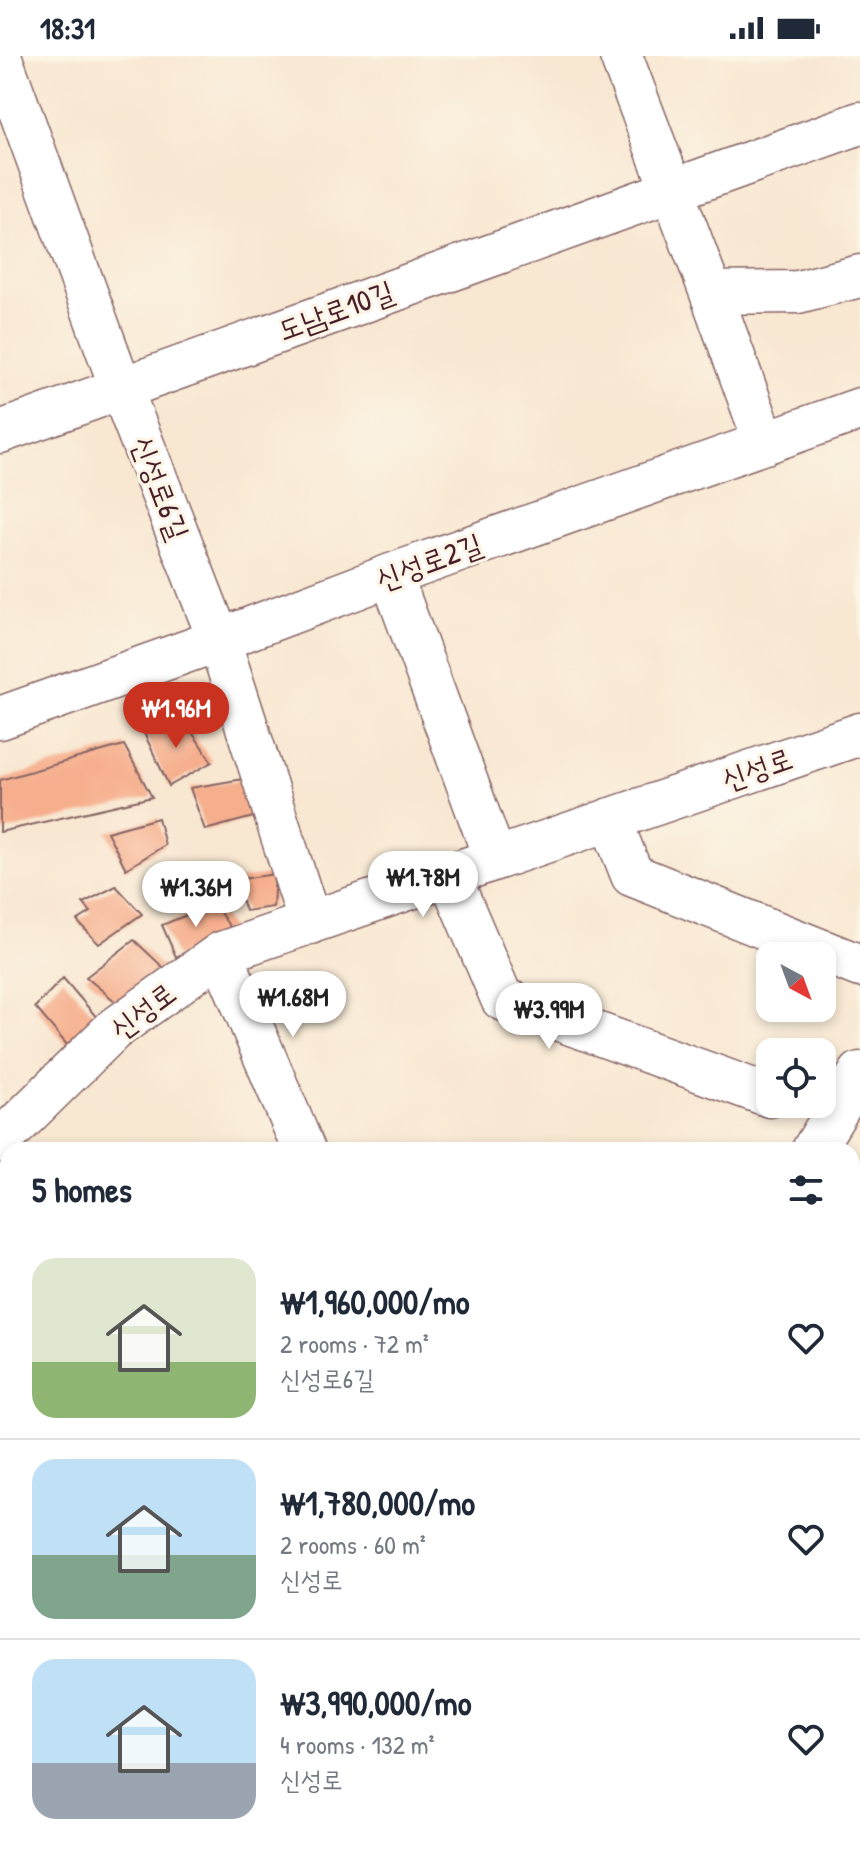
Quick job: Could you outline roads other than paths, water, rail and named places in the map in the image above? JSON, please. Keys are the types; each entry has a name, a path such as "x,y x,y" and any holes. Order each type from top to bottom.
{"street":[{"name":"신성로6길","path":"0,56 121,388 219,640 310,923"},
{"path":"621,56 765,443"},
{"name":"도남로10길","path":"0,432 860,123"},
{"path":"711,293 798,292 860,276"},
{"name":"신성로2길","path":"0,718 860,409"},
{"path":"391,575 495,859"},
{"name":"신성로","path":"0,1141 113,1030 221,953 860,734"},
{"path":"610,819 632,875 860,966"},
{"path":"449,875 502,999 756,1091"},
{"path":"221,953 301,1142"},
{"path":"805,1118 822,1134 860,1073"}]}
